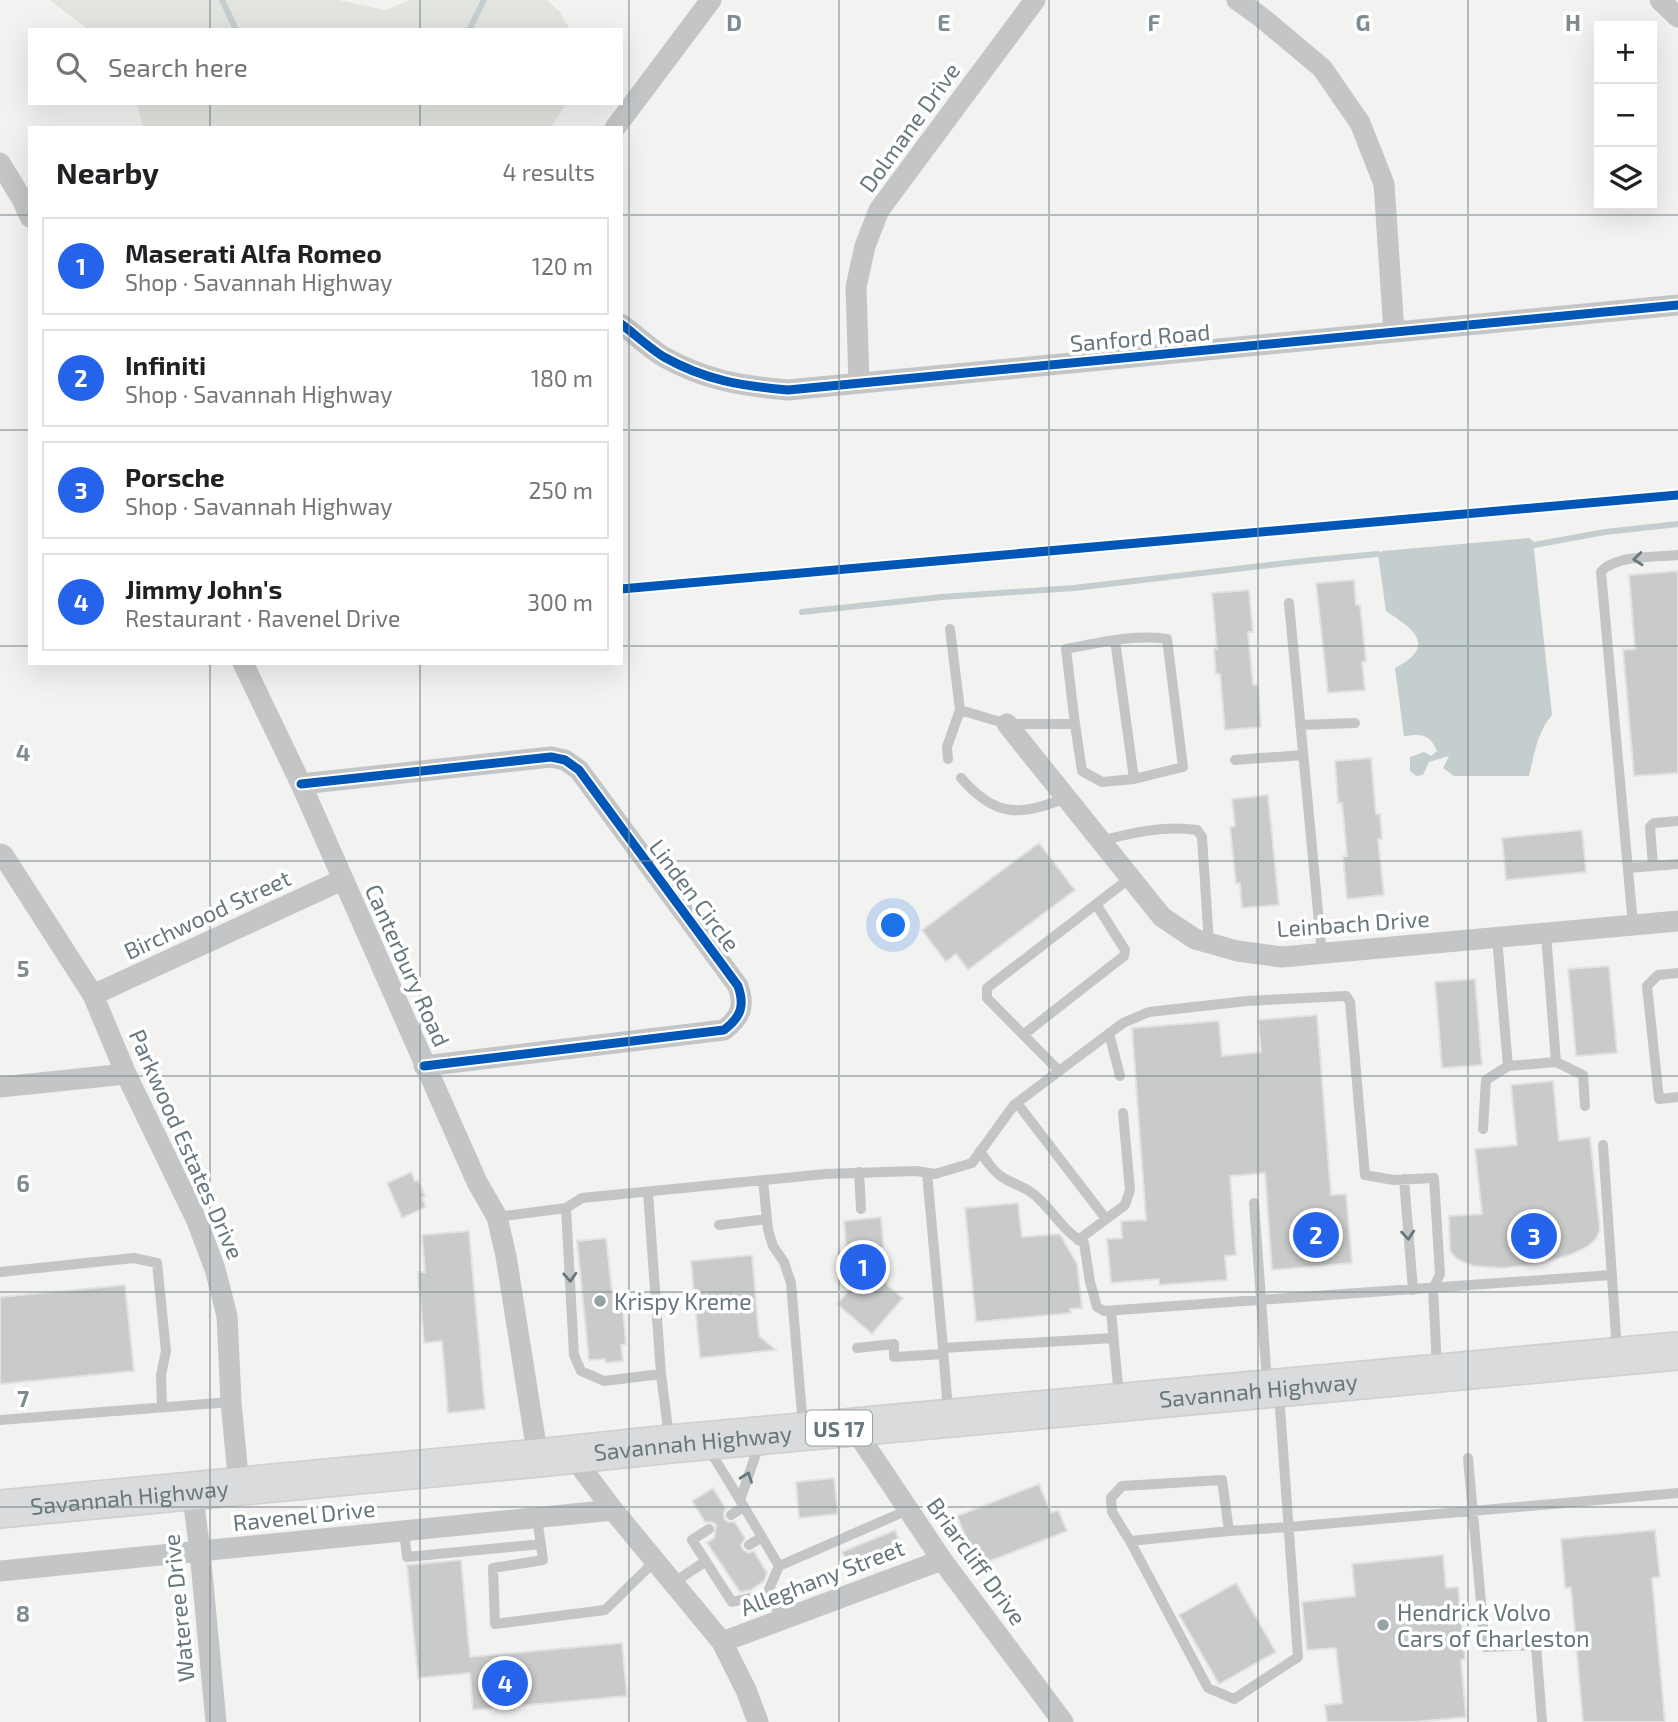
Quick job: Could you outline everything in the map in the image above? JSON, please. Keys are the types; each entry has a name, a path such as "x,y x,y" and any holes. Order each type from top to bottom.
{"highway":[{"name":"Savannah Highway","path":"0,1509 687,1442 1678,1351"}],"street":[{"path":"616,126 711,0"},
{"name":"Dolmane Drive","path":"859,383 856,287 864,246 879,209 1035,0"},
{"path":"1237,0 1322,68 1360,123 1384,184 1394,332"},
{"path":"1660,0 1678,17"},
{"path":"0,163 28,212"},
{"name":"Sanford Road","path":"623,326 662,356 710,379 788,390 1678,305"},
{"name":"Canterbury Road","path":"244,665 301,784 477,1182 497,1217 554,1456"},
{"name":"Leinbach Drive","path":"1007,724 1162,917 1195,939 1237,951 1282,957 1678,922"},
{"name":"Linden Circle","path":"301,784 551,757 565,760 587,781 738,986 743,999 736,1021 724,1030 424,1066"},
{"name":"Parkwood Estates Drive","path":"0,854 93,995 126,1074 197,1221 215,1269 226,1316 239,1486"},
{"name":"Birchwood Street","path":"93,995 342,880"},
{"path":"0,1087 126,1074"},
{"name":"Briarcliff Drive","path":"853,1427 942,1560 1063,1722"},
{"path":"554,1456 613,1510 722,1642 746,1690 758,1722"},
{"name":"Wateree Drive","path":"192,1490 201,1552 216,1722"},
{"name":"Ravenel Drive","path":"0,1571 613,1510"},
{"name":"Alleghany Street","path":"722,1642 942,1560"}],"lane":[{"path":"1633,926 1601,572 1607,565 1617,561 1678,555"},
{"path":"1289,603 1322,954"},
{"path":"947,759 947,747 960,710 950,629"},
{"path":"1153,637 1167,639 1183,767 1134,779 1102,782 1082,771 1075,724 1066,649 1115,640 1153,637"},
{"path":"1115,640 1134,779"},
{"path":"960,710 1007,724 1075,724"},
{"path":"1300,725 1355,723"},
{"path":"1235,760 1303,755"},
{"path":"961,778 992,807 1018,810 1045,806 1066,798"},
{"path":"1653,866 1650,827 1654,823 1678,821"},
{"path":"1100,841 1142,830 1186,828 1197,831 1202,837 1209,943"},
{"path":"1628,868 1678,864"},
{"path":"1059,1071 987,998 986,988 1130,878"},
{"path":"1023,1035 1124,956 1125,950 1096,904"},
{"path":"1546,934 1556,1062"},
{"path":"1497,938 1508,1066"},
{"path":"1678,973 1658,975 1647,986 1659,1099 1678,1097"},
{"path":"497,1217 566,1208 582,1198 763,1180 859,1172 916,1171 935,1174 972,1163 992,1132 1017,1103 1123,1023 1149,1012 1247,1001 1346,996 1350,1002 1365,1175 1404,1179 1434,1178 1440,1274 1433,1289 1437,1373"},
{"path":"1109,1032 1120,1076"},
{"path":"1483,1129 1486,1080 1508,1066 1556,1062 1583,1075 1585,1106"},
{"path":"1017,1103 1106,1219"},
{"path":"1078,1240 1125,1205 1130,1190 1123,1113"},
{"path":"1603,1145 1618,1357"},
{"path":"980,1151 996,1172 1006,1180 1021,1184 1040,1199 1078,1240 1084,1243 1097,1307 1104,1311 1612,1275"},
{"path":"859,1172 861,1209"},
{"path":"927,1173 949,1418"},
{"path":"1404,1179 1413,1290"},
{"path":"731,1515 742,1504 756,1454 786,1434 791,1283 784,1262 773,1246 763,1180"},
{"path":"648,1192 661,1374 687,1442 742,1504 777,1562 767,1594 783,1619"},
{"path":"1229,1531 1222,1480 1122,1486 1111,1498 1112,1513 1130,1541 1208,1688 1234,1699 1298,1657 1289,1527 1262,1301 1254,1203"},
{"path":"566,1208 574,1355 581,1371 604,1381 661,1374"},
{"path":"719,1225 767,1219"},
{"path":"0,1272 134,1258 157,1263 166,1351 161,1375 162,1406"},
{"path":"1111,1311 1119,1402"},
{"path":"857,1348 894,1344 894,1357 1113,1338"},
{"path":"0,1420 231,1402"},
{"path":"1468,1458 1485,1647 1536,1644 1542,1722"},
{"path":"1130,1541 1678,1493"},
{"path":"762,1565 777,1562 908,1510"},
{"path":"537,1518 543,1560 493,1568 495,1624 605,1610 655,1561"},
{"path":"709,1529 692,1540 712,1564 732,1602 767,1594"},
{"path":"404,1531 407,1557 541,1544"},
{"path":"749,1545 762,1537"},
{"path":"673,1583 712,1564"},
{"path":"723,1589 735,1583"}],"shaded area":[{"path":"50,0 338,0 386,10 410,0 547,0 560,12 569,28 86,28"},
{"path":"137,105 566,105 551,126 143,126"},
{"path":"1529,538 1533,541 1552,715 1539,737 1529,776 1454,776 1443,768 1449,756 1429,762 1423,775 1416,776 1410,771 1410,757 1424,752 1431,756 1437,751 1424,736 1404,736 1395,668 1415,652 1417,638 1406,625 1386,611 1378,554 1383,551"}],"building":[{"path":"1678,571 1678,773 1634,776 1623,650 1635,649 1629,575"},
{"path":"1354,580 1356,605 1360,605 1366,661 1362,662 1365,690 1328,693 1316,583"},
{"path":"1249,590 1253,632 1248,632 1253,685 1258,685 1261,727 1225,730 1220,674 1216,674 1214,649 1217,649 1212,593"},
{"path":"1371,758 1376,814 1380,814 1382,839 1378,839 1384,895 1347,899 1343,856 1347,856 1342,803 1338,803 1335,761"},
{"path":"1268,795 1279,905 1242,908 1240,883 1236,884 1230,827 1235,826 1232,799"},
{"path":"1582,830 1586,872 1506,880 1502,838"},
{"path":"1039,843 1075,890 968,970 956,954 946,962 922,930"},
{"path":"1609,966 1617,1053 1576,1056 1568,969"},
{"path":"1475,979 1482,1065 1442,1068 1435,982"},
{"path":"1317,1015 1331,1195 1346,1194 1352,1263 1272,1270 1265,1173 1230,1176 1236,1255 1225,1256 1227,1280 1159,1285 1159,1279 1111,1283 1107,1239 1122,1238 1121,1221 1146,1220 1132,1028 1219,1021 1222,1056 1261,1052 1258,1020"},
{"path":"1553,1081 1559,1141 1590,1137 1600,1230 1596,1239 1572,1254 1539,1264 1503,1268 1473,1266 1457,1259 1450,1251 1449,1216 1482,1214 1475,1149 1517,1145 1511,1085"},
{"path":"411,1172 425,1196 422,1198 426,1207 402,1218 387,1183"},
{"path":"1018,1203 1022,1237 1060,1234 1077,1264 1082,1308 1070,1309 1071,1313 976,1322 965,1208"},
{"path":"881,1217 887,1285 903,1298 872,1334 837,1304 850,1289 844,1221"},
{"path":"469,1231 485,1409 448,1413 442,1341 424,1343 418,1272 425,1272 422,1235"},
{"name":"Krispy Kreme","path":"606,1238 612,1291 615,1291 618,1311 623,1311 626,1344 621,1345 623,1361 606,1363 605,1359 589,1360 577,1241"},
{"path":"752,1255 759,1336 776,1350 700,1358 691,1261"},
{"path":"125,1285 134,1371 0,1384 0,1297"},
{"path":"834,1478 838,1514 799,1518 796,1482"},
{"path":"1039,1484 1051,1513 1058,1510 1067,1531 977,1566 957,1516"},
{"path":"713,1488 726,1509 724,1519 735,1522 745,1538 741,1545 743,1550 749,1553 754,1551 767,1573 764,1581 751,1590 740,1592 707,1543 714,1538 716,1525 705,1522 692,1501"},
{"path":"895,1530 903,1549 851,1572 842,1552"},
{"path":"1655,1530 1660,1577 1652,1578 1665,1722 1583,1722 1571,1588 1565,1588 1561,1539"},
{"name":"Hendrick Volvo Cars of Charleston","path":"1443,1555 1446,1588 1458,1587 1465,1659 1461,1660 1466,1717 1414,1722 1327,1722 1325,1705 1342,1703 1336,1648 1307,1650 1302,1602 1355,1596 1352,1564"},
{"path":"461,1560 470,1657 622,1643 627,1696 473,1710 470,1673 418,1678 407,1565"},
{"path":"1236,1583 1276,1652 1219,1684 1179,1615"}],"waterway":[{"path":"222,0 235,28"},
{"path":"470,28 484,0"},
{"path":"1534,545 1605,532 1678,524"},
{"path":"802,612 942,597 1074,588 1378,554"}],"cycle path":[{"path":"623,326 658,353 694,371 739,384 788,390 1678,305"},
{"path":"623,589 1678,495"},
{"path":"301,784 551,757 565,760 579,770 738,986 740,993 738,1016 724,1030 424,1066"}],"place":[{"name":"Infiniti","path":"1316,1235"},
{"name":"Porsche","path":"1534,1236"},
{"name":"Maserati Alfa Romeo","path":"863,1267"},
{"name":"Krispy Kreme","path":"600,1301"},
{"name":"Hendrick Volvo Cars of Charleston","path":"1383,1625"},
{"name":"Jimmy John's","path":"505,1683"}]}
